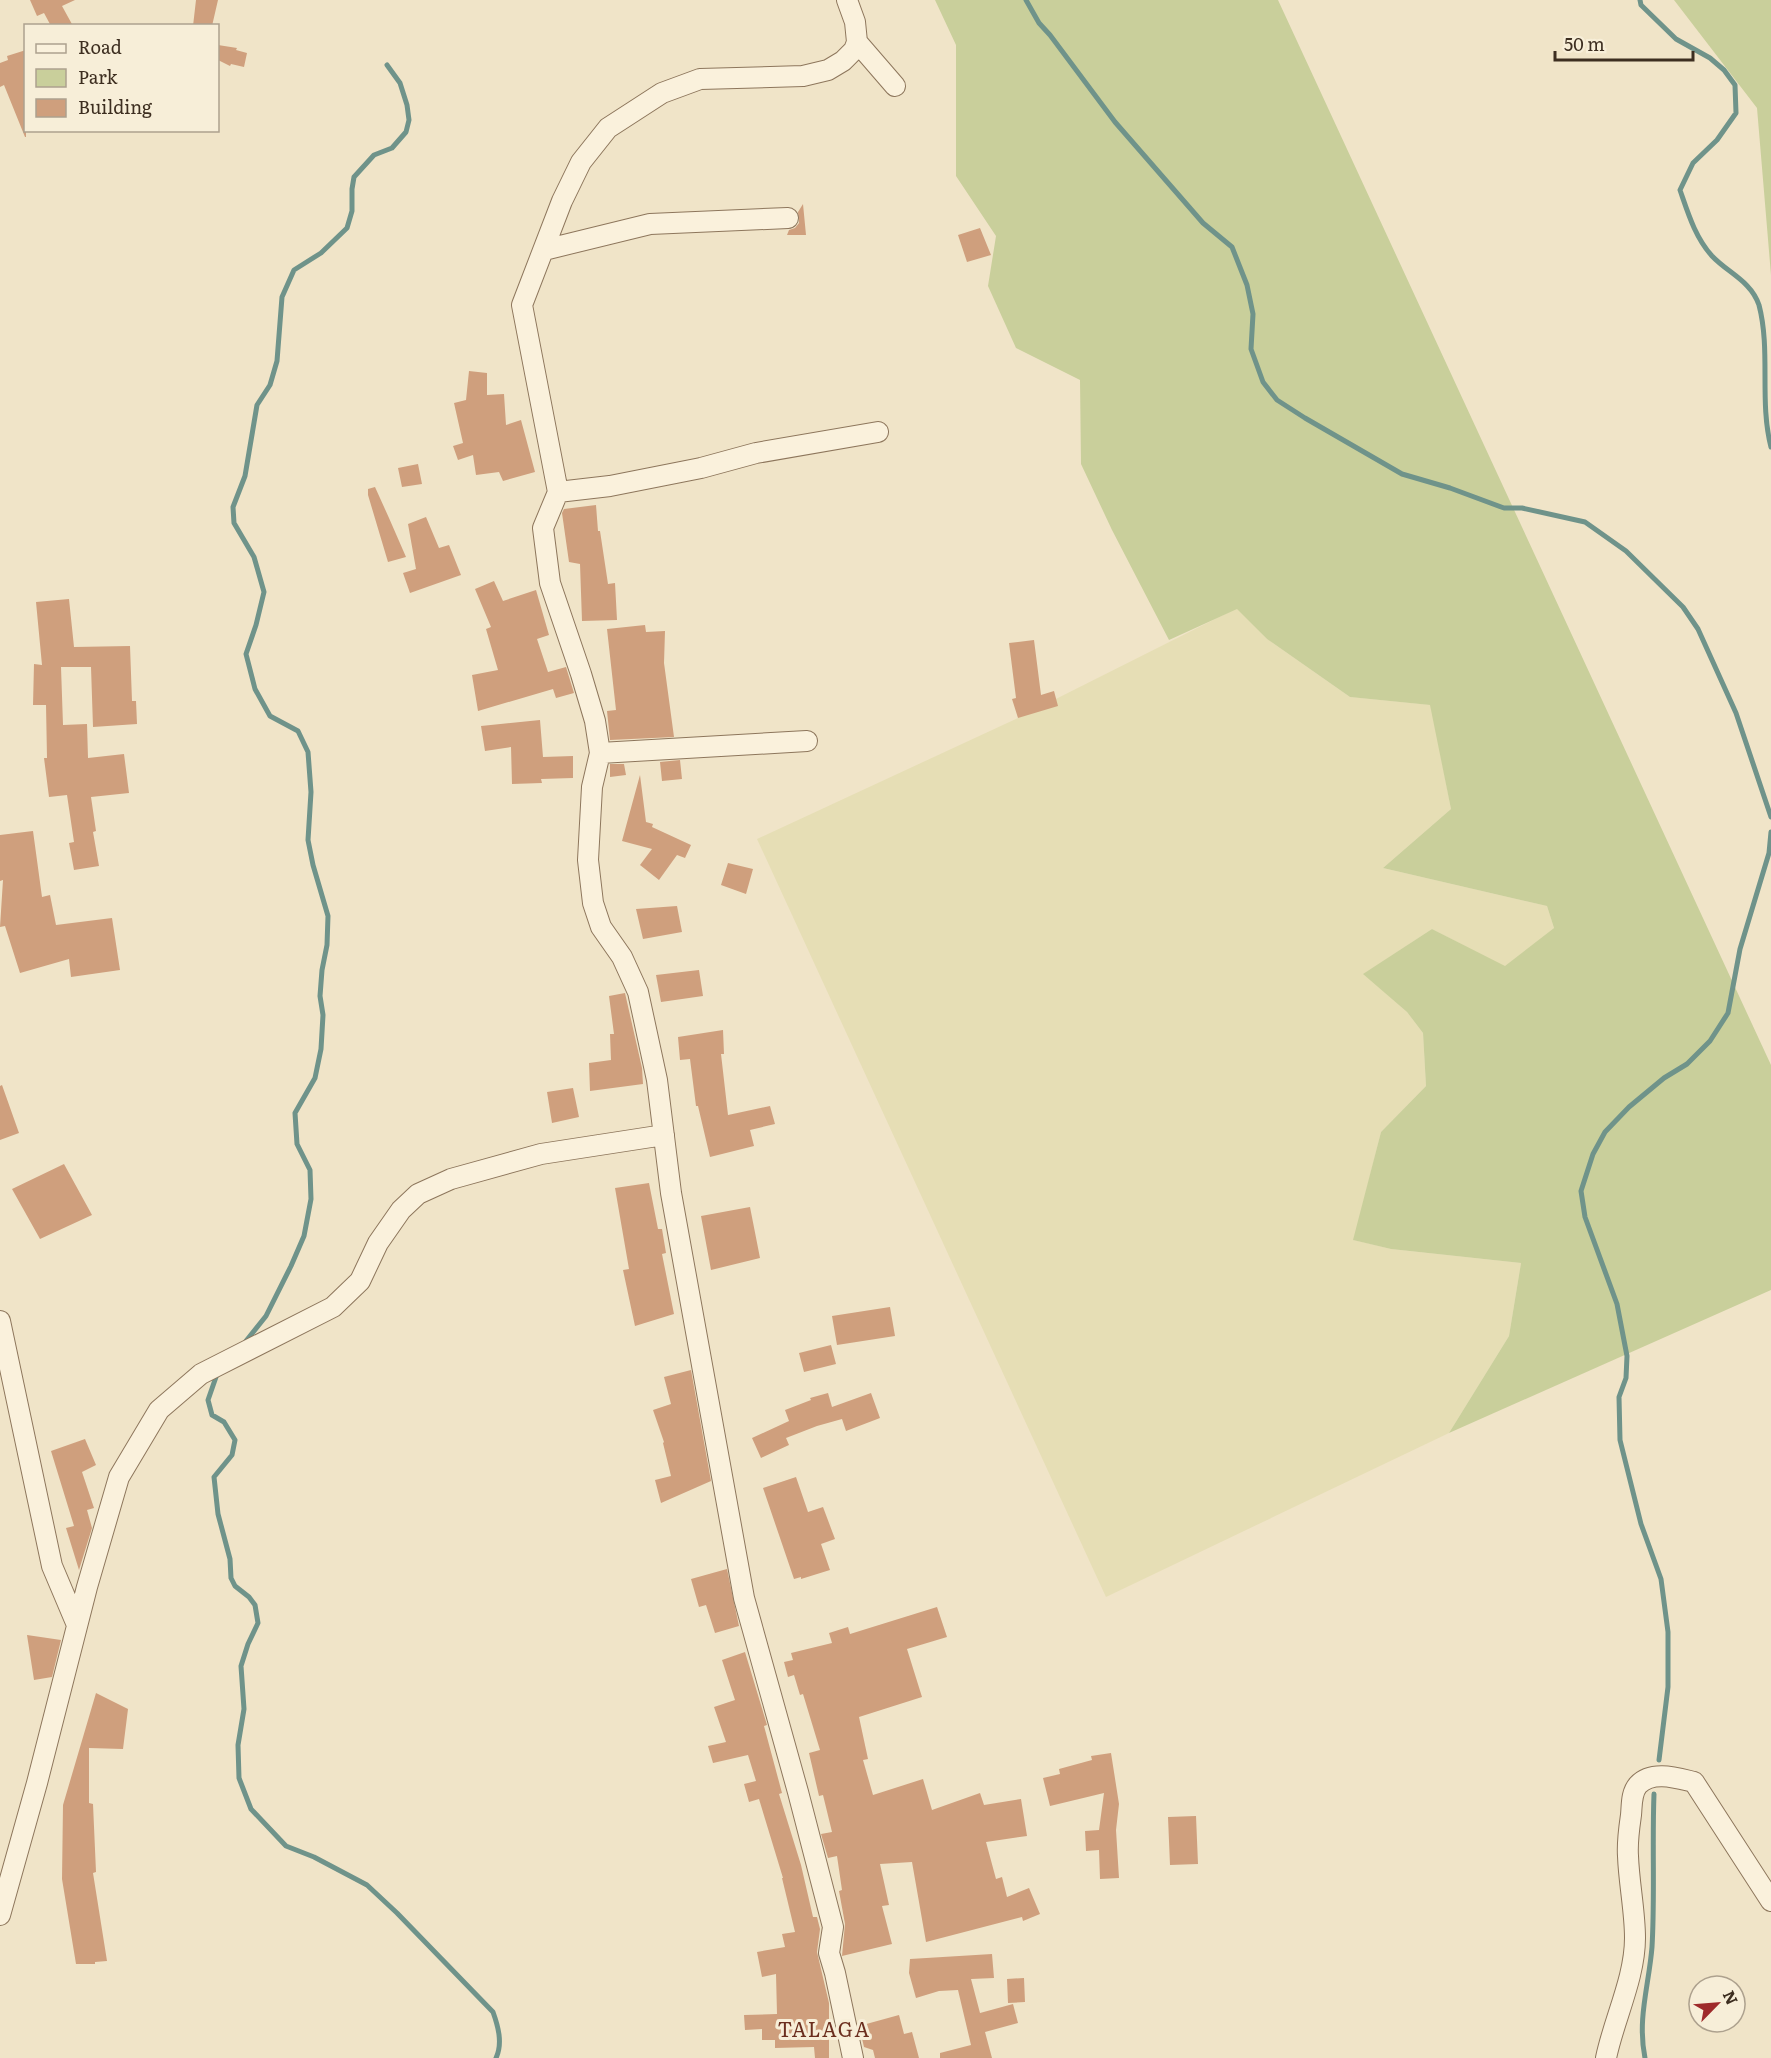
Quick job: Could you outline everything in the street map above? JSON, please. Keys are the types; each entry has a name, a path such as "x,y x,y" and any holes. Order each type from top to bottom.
{"street":[{"path":"847,0 855,22 857,42 854,50 843,61 828,70 803,76 700,79 662,93 608,128 581,162 562,201 522,305 558,492 543,528 550,583 584,683 595,721 600,753 592,787 588,860 593,903 601,927 622,957 638,992 657,1080 671,1193 744,1598 798,1791 833,1928 830,1961 835,1973 853,2058"},
{"path":"857,42 895,86"},
{"path":"544,250 650,224 788,218"},
{"path":"558,492 610,486 701,468 756,453 878,432"},
{"path":"600,753 807,741"},
{"path":"0,1915 119,1477 159,1410 201,1374 333,1307 360,1281 378,1243 401,1210 418,1194 451,1179 541,1154 664,1135"},
{"path":"0,1321 7,1389 52,1566 77,1625"},
{"path":"1606,2058 1633,1961 1635,1939 1628,1833 1633,1792 1645,1779 1653,1776 1694,1782 1771,1901"}],"shaded area":[{"path":"1237,608 1267,639 1350,697 1431,705 1451,809 1383,868 1547,906 1554,928 1505,967 1432,929 1364,974 1407,1012 1423,1033 1426,1086 1381,1132 1354,1240 1391,1249 1521,1263 1509,1336 1449,1433 1106,1597 757,839 1018,718"}],"green space":[{"path":"935,0 1278,0 1771,1065 1771,1290 1449,1433 1509,1336 1521,1263 1391,1249 1353,1240 1381,1132 1426,1086 1423,1033 1407,1012 1363,974 1432,929 1505,966 1554,928 1547,906 1383,868 1451,809 1430,705 1350,697 1267,639 1237,609 1169,640 1081,464 1080,380 1016,348 988,286 996,236 956,176 956,45"},
{"path":"1674,0 1771,0 1771,275 1757,108"}],"building":[{"path":"30,0 75,0 62,6 72,24 50,24 44,13 37,16"},
{"path":"196,0 218,0 212,24 193,24"},
{"path":"219,45 237,48 236,50 247,53 244,67 231,64 230,66 219,60"},
{"path":"24,51 24,132 26,132 26,137 4,85 0,87 0,63 8,60 7,56"},
{"path":"803,204 806,235 787,235 789,230 795,228 799,223 798,212"},
{"path":"980,228 991,255 967,262 958,235"},
{"path":"469,371 487,373 487,395 504,394 506,425 521,420 535,472 503,481 499,472 476,475 473,455 458,460 453,446 463,443 454,403 466,400"},
{"path":"418,464 422,484 402,487 398,468"},
{"path":"375,487 406,557 388,562 368,495 368,489"},
{"path":"596,505 598,531 600,531 608,584 615,583 617,620 582,621 580,564 569,562 562,513 564,509"},
{"path":"426,517 439,548 449,545 461,575 410,593 403,573 416,569 408,524"},
{"path":"494,581 503,601 536,590 549,635 537,639 548,672 566,667 574,693 556,698 553,689 478,711 472,675 498,670 486,629 491,627 475,589"},
{"path":"69,599 74,647 130,646 132,701 136,701 137,724 93,727 91,667 61,667 63,725 87,724 88,758 124,754 129,793 91,797 96,831 93,832 99,866 74,870 69,843 74,842 67,795 49,797 44,758 47,758 46,705 33,705 34,664 42,665 36,602"},
{"path":"645,625 646,632 665,631 664,663 674,737 610,740 607,711 616,710 607,629"},
{"path":"1034,640 1041,695 1054,691 1058,706 1018,718 1012,699 1016,698 1009,643"},
{"path":"540,720 543,757 573,756 573,778 541,779 542,783 512,784 511,747 485,751 481,726"},
{"path":"680,760 682,779 662,781 660,762"},
{"path":"610,764 624,764 626,775 610,777"},
{"path":"640,775 646,822 691,845 685,858 677,855 659,880 640,865 652,849 622,841"},
{"path":"33,831 42,897 50,895 56,925 112,918 120,970 71,977 69,959 20,973 5,926 0,927 3,880 0,881 0,835"},
{"path":"728,863 753,869 746,894 721,885"},
{"path":"677,906 682,932 643,939 636,909"},
{"path":"699,970 703,996 661,1002 656,975"},
{"path":"625,993 642,1068 643,1084 590,1091 589,1063 611,1060 610,1034 614,1034 609,996"},
{"path":"723,1030 724,1054 721,1054 728,1115 770,1106 775,1124 750,1130 754,1146 710,1157 698,1106 696,1106 690,1059 680,1060 678,1037"},
{"path":"2,1085 19,1133 0,1140 0,1086"},
{"path":"573,1088 579,1117 552,1123 547,1092"},
{"path":"64,1164 92,1215 40,1239 12,1189"},
{"path":"649,1183 658,1229 662,1229 666,1253 662,1254 674,1314 635,1326 623,1270 629,1269 615,1188"},
{"path":"750,1207 760,1258 711,1270 701,1216"},
{"path":"890,1307 895,1336 837,1345 832,1316"},
{"path":"831,1345 836,1364 804,1372 799,1353"},
{"path":"691,1370 711,1481 661,1503 655,1480 671,1476 664,1442 653,1410 671,1404 664,1377"},
{"path":"828,1393 832,1407 871,1393 880,1418 846,1431 842,1419 817,1426 786,1438 789,1445 761,1458 752,1438 789,1421 785,1410 811,1400 810,1398"},
{"path":"85,1439 96,1465 82,1472 94,1508 87,1510 92,1528 79,1570 66,1528 74,1526 51,1451"},
{"path":"796,1477 808,1512 823,1507 835,1539 821,1544 830,1570 801,1579 801,1577 794,1579 763,1488"},
{"path":"727,1569 739,1626 715,1633 706,1605 699,1607 691,1579"},
{"path":"937,1607 947,1637 907,1649 922,1697 859,1717 868,1759 863,1760 873,1795 923,1779 932,1810 980,1793 984,1805 1021,1799 1027,1836 986,1842 996,1879 1002,1877 1007,1897 1029,1888 1040,1914 1023,1921 1022,1917 926,1942 912,1862 880,1864 889,1905 882,1906 892,1944 842,1956 845,1924 839,1891 842,1890 837,1856 828,1858 821,1834 832,1832 823,1795 819,1796 809,1753 820,1750 803,1694 800,1695 794,1675 788,1677 784,1662 793,1660 791,1653 832,1643 829,1633 848,1627 850,1634"},
{"path":"27,1635 61,1640 52,1677 34,1680"},
{"path":"745,1652 767,1725 764,1726 782,1793 779,1794 801,1865 813,1917 817,1917 820,1929 817,1952 829,2003 829,2058 815,2058 814,2047 775,2048 775,2040 762,2040 762,2029 745,2030 744,2015 777,2014 776,1974 762,1977 757,1952 785,1947 782,1934 795,1932 783,1878 759,1799 749,1802 744,1784 756,1781 748,1755 713,1763 708,1746 726,1742 714,1707 735,1700 722,1660"},
{"path":"96,1693 128,1709 123,1749 89,1748 89,1803 93,1804 96,1872 93,1873 107,1961 95,1962 95,1964 76,1964 62,1879 63,1805"},
{"path":"1111,1753 1119,1804 1116,1830 1119,1878 1100,1879 1099,1850 1086,1851 1085,1831 1099,1830 1104,1793 1050,1806 1043,1778 1060,1774 1059,1769 1092,1760 1091,1756"},
{"path":"1196,1816 1198,1864 1170,1865 1168,1817"},
{"path":"992,1954 994,1978 971,1979 980,2013 1013,2004 1018,2023 985,2032 992,2058 940,2058 940,2053 971,2045 958,1990 939,1991 916,1998 909,1973 910,1959"},
{"path":"1024,1978 1025,2002 1008,2003 1007,1979"},
{"path":"899,2015 904,2034 912,2032 919,2058 875,2058 873,2050 864,2047 859,2026"}],"waterway":[{"path":"1026,0 1039,23 1115,122 1203,223 1232,247 1247,285 1253,314 1251,349 1263,382 1277,400 1402,474 1450,488 1504,508 1522,508 1585,522 1626,551 1683,607 1698,629 1736,713 1771,817"},
{"path":"1640,0 1641,5 1676,39 1710,58 1724,70 1735,85 1736,113 1717,140 1693,163 1680,190 1693,224 1706,249 1718,262 1745,283 1759,305 1764,340 1766,412 1771,447"},
{"path":"246,1341 266,1316 304,1236 311,1199 310,1170 297,1144 295,1113 315,1078 321,1049 323,1015 320,996 327,945 328,916 308,840 311,792 308,752 298,731 270,716 255,689 246,654 264,592 254,557 234,523 233,507 245,476 257,405 270,385 277,361 282,297 294,270 321,253 347,228 352,211 354,177 374,155 392,148 406,132 409,120 407,105 400,83 387,65"},
{"path":"1659,1760 1668,1687 1668,1632 1661,1579 1641,1524 1620,1440 1619,1397 1626,1378 1627,1356 1617,1304 1585,1217 1581,1191 1593,1154 1605,1132 1629,1107 1664,1078 1687,1064 1710,1041 1728,1013 1740,949 1769,853 1771,832"},
{"path":"216,1377 208,1400 212,1415 224,1422 235,1440 232,1455 214,1477 218,1514 230,1559 231,1578 235,1586 255,1605 258,1623 241,1666 244,1709 238,1745 239,1778 251,1809 286,1846 314,1857 367,1885 397,1913 493,2012 499,2041 496,2058"},
{"path":"1645,2058 1642,2030 1652,1947 1654,1794"}],"district":[{"name":"TALAGA","path":"824,2028"}]}
